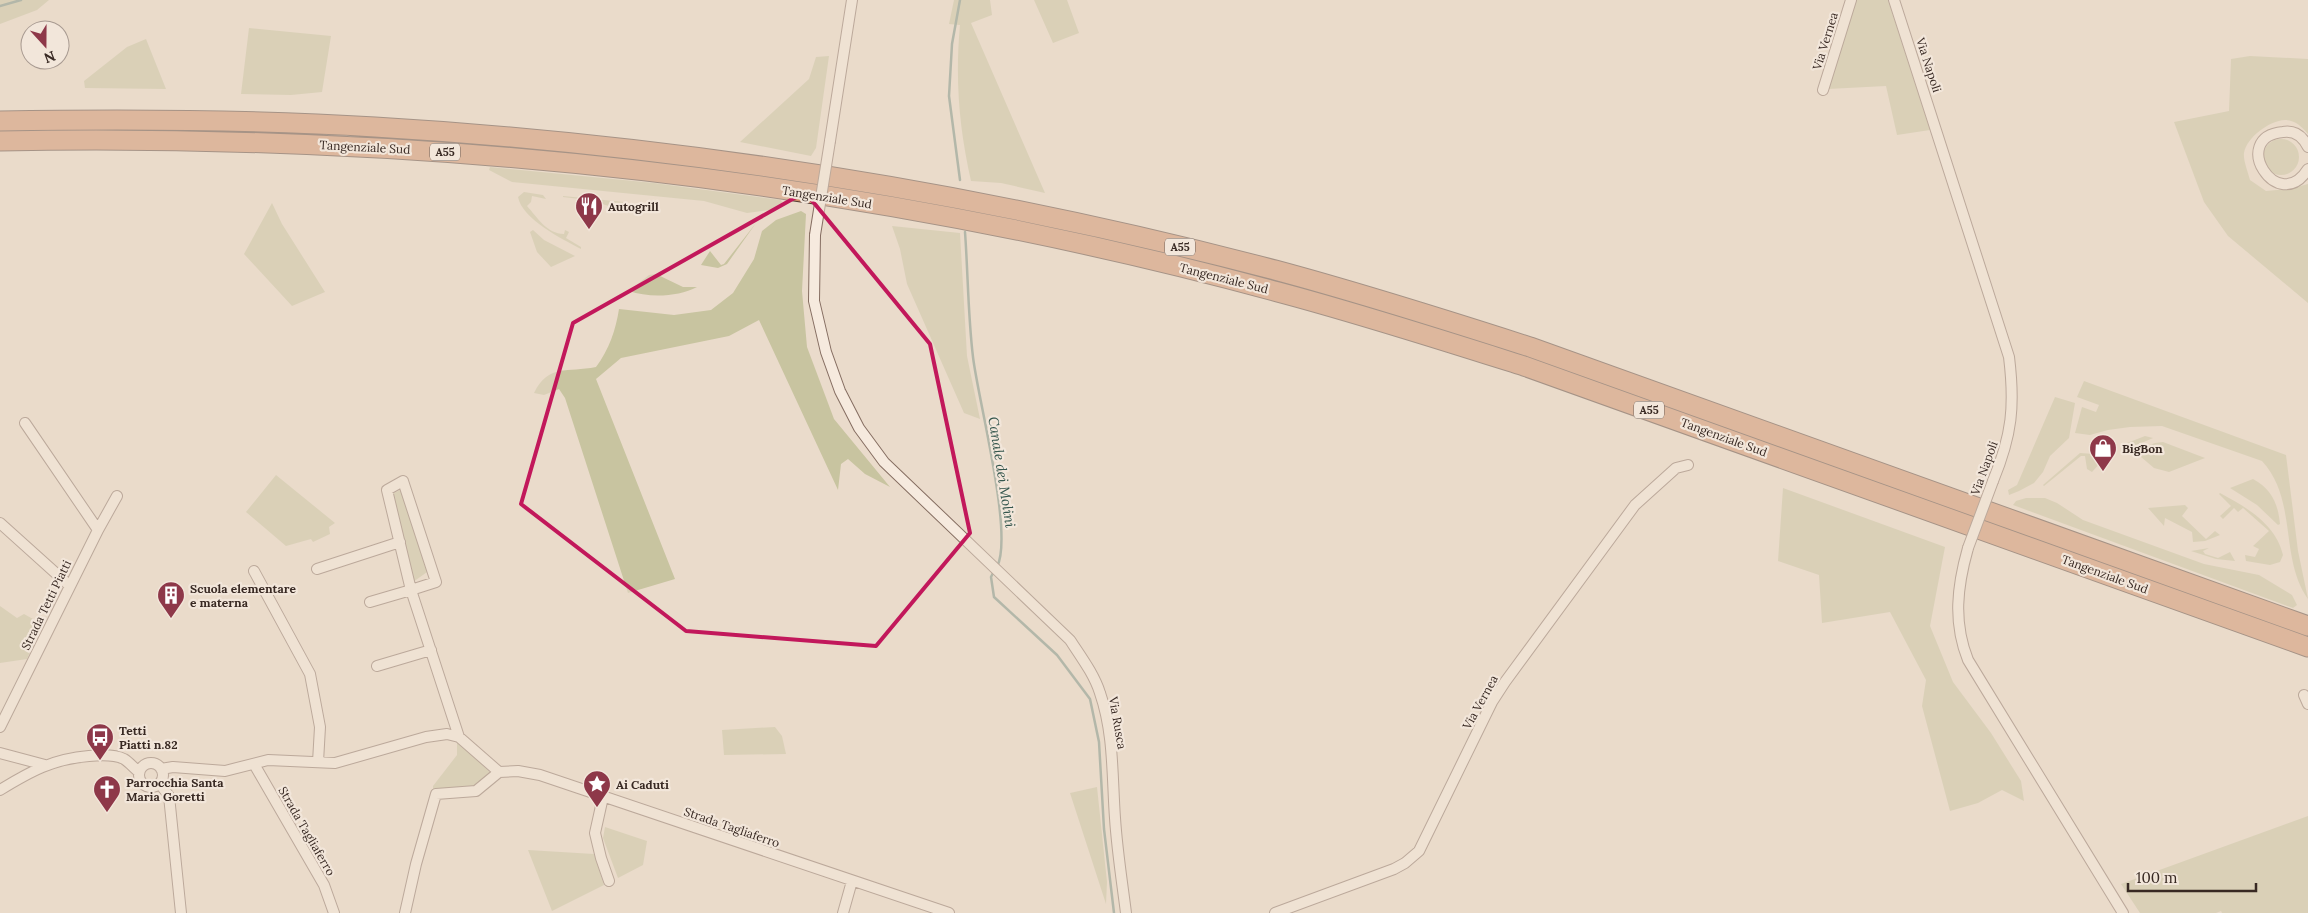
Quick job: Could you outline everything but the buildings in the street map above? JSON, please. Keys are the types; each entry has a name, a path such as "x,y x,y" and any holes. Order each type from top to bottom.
{"highway":[{"path":"0,109 125,119"},
{"name":"Tangenziale Sud","path":"0,121 125,119 276,122 373,127 554,141 659,152 834,177 1055,218 1279,271 1424,313 1530,347 2308,626"},
{"name":"Tangenziale Sud","path":"0,141 113,139 276,142 380,147 542,160 731,182 830,197 1049,237 1278,292 1421,333 1505,360 2308,647"}],"street":[{"name":"Via Rusca","path":"852,0 815,235 814,301 826,352 840,391 859,428 884,462 1070,640 1086,664 1100,693 1112,757 1115,819 1126,913"},
{"name":"Via Vernea","path":"1823,90 1851,0"},
{"name":"Via Napoli","path":"1894,0 2009,357 2012,384 2012,416 2007,444 1968,548 1958,586 1961,643 1968,660 2123,913"},
{"path":"2308,147 2297,134 2287,131 2277,132 2263,143 2258,157 2264,173 2278,182 2287,183 2299,179 2308,169"},
{"path":"25,423 98,530"},
{"name":"Via Vernea","path":"1275,913 1394,869 1405,863 1419,851 1492,702 1505,682 1635,505 1676,468 1688,465"},
{"path":"370,602 411,590 436,582 403,481 387,490 411,590 459,736 499,772 476,790 436,794 416,864 405,913"},
{"name":"Strada Tetti Piatti","path":"0,727 98,530 117,496"},
{"path":"0,523 70,586"},
{"path":"317,569 400,542"},
{"path":"254,571 310,674 320,727 318,762"},
{"path":"377,666 431,650"},
{"path":"162,769 163,776 160,784 153,788 144,786 139,780 139,772 148,763 155,764 162,769 173,767 225,771 268,760 335,763 433,736 447,734 459,736"},
{"path":"0,753 45,766"},
{"path":"0,790 34,769 64,758 100,755 124,759 139,772"},
{"name":"Strada Tagliaferro","path":"254,764 324,885 334,913"},
{"name":"Strada Tagliaferro","path":"499,772 518,771 540,775 947,913"},
{"path":"160,784 168,796 181,913"},
{"path":"603,797 595,832 609,882"},
{"path":"843,913 852,881"}],"highlighted area":[{"path":"805,192 930,344 970,533 876,646 686,631 521,504 573,323"}],"shaded area":[{"path":"0,0 49,0 37,10 0,24"},
{"path":"954,0 990,0 992,15 971,23 1045,193 1001,183 971,181 959,103 960,25 949,24"},
{"path":"1034,0 1067,0 1079,33 1053,43"},
{"path":"1855,0 1888,0 1930,130 1897,135 1886,86 1828,89"},
{"path":"249,28 331,36 322,92 291,95 241,94"},
{"path":"146,39 166,89 85,88 84,81 127,47"},
{"path":"829,56 816,148 811,156 740,142 809,79 816,57"},
{"path":"2250,56 2308,59 2308,134 2301,126 2289,120 2272,123 2249,141 2244,156 2250,180 2266,191 2289,189 2308,184 2308,303 2228,236 2204,202 2174,122 2229,111 2231,59"},
{"path":"2281,139 2293,145 2299,157 2293,169 2281,175 2269,169 2263,157 2269,145"},
{"path":"490,167 654,183 781,200 783,204 776,209 747,213 704,201 512,182 489,170"},
{"path":"524,192 543,195 546,199 532,196 531,202 527,206 547,228 558,233 564,234 565,230 569,232 566,238 581,247 581,249 544,227 527,213 518,197"},
{"path":"563,196 624,202 630,212 588,200"},
{"path":"272,203 282,224 325,292 292,306 244,254"},
{"path":"801,211 806,214 802,291 807,347 834,419 890,487 865,474 848,459 841,464 838,490 759,320 729,336 621,358 596,379 675,579 628,593 565,398 559,389 544,395 534,393 546,377 553,373 596,367 605,354 611,339 619,309 674,315 711,310 733,293 754,259 762,231 776,220"},
{"path":"756,223 727,264 718,268 701,265 710,251 721,265 724,264"},
{"path":"892,226 960,233 967,356 980,419 964,413 907,284 900,249"},
{"path":"533,230 544,240 575,256 551,267 537,252 530,232"},
{"path":"656,274 683,287 697,287 672,295 645,295 629,291 649,275"},
{"path":"2084,381 2286,455 2298,551 2308,599 2299,583 2294,566 2285,511 2280,493 2273,476 2262,461 2162,426 2130,427 2090,435 2075,433 2082,407 2096,412 2099,405 2077,397"},
{"path":"2055,397 2075,403 2069,438 2050,456 2043,472 2034,483 2009,495 2008,490 2017,485"},
{"path":"2145,436 2153,438 2130,448 2122,445"},
{"path":"2163,442 2205,458 2169,472 2154,468 2134,451"},
{"path":"2080,453 2094,454 2102,461 2092,472 2087,469 2085,456 2081,456 2043,485"},
{"path":"276,475 335,523 329,527 330,534 313,542 311,539 286,546 246,512"},
{"path":"2253,479 2265,487 2273,498 2278,510 2280,524 2278,525 2257,505 2230,488"},
{"path":"404,488 430,570 413,582 392,494"},
{"path":"1783,488 1945,547 1930,626 1953,682 1991,733 2021,781 2024,801 2002,790 1978,803 1950,811 1922,706 1926,680 1890,612 1822,623 1819,575 1778,561"},
{"path":"2220,493 2240,504 2267,525 2274,534 2283,555 2280,562 2270,565 2246,561 2245,555 2255,557 2259,549 2253,546 2269,531 2243,508 2238,512 2234,508 2223,519 2220,516 2231,506"},
{"path":"2026,498 2045,498 2057,503 2083,520 2204,564 2259,575 2292,595 2297,605 2293,608 2013,505 2016,501"},
{"path":"2185,505 2188,508 2182,516 2206,539 2215,531 2220,535 2205,541 2193,542 2192,532 2165,518 2164,526 2148,508"},
{"path":"2209,548 2203,551 2205,554 2218,558 2230,552 2235,561 2216,559 2191,551"},
{"path":"0,606 17,618 24,614 42,624 27,659 0,663"},
{"path":"775,727 782,736 786,754 724,755 722,730"},
{"path":"457,741 492,774 475,788 433,790 433,786 457,755"},
{"path":"1097,787 1107,882 1106,904 1070,793"},
{"path":"2308,816 2308,913 2222,913 2221,911 2216,913 2140,913 2121,884"},
{"path":"605,827 647,841 643,865 618,878 603,838"},
{"path":"528,850 594,854 604,885 552,911"}],"waterway":[{"path":"0,6 21,0"},
{"name":"Canale dei Molini","path":"960,0 952,44 949,96 960,180"},
{"name":"Canale dei Molini","path":"965,232 973,357 993,466 1001,526 1001,550 997,567"},
{"name":"Canale dei Molini","path":"994,571 991,577 994,597 1057,655 1090,699 1099,742 1104,829 1114,913"}],"place":[{"name":"Autogrill","path":"589,230"},
{"name":"BigBon","path":"2103,472"},
{"name":"Scuola elementare e materna","path":"171,619"},
{"name":"Tetti Piatti n.82","path":"100,761"},
{"name":"Ai Caduti","path":"597,808"},
{"name":"Parrocchia Santa Maria Goretti","path":"107,813"}]}
